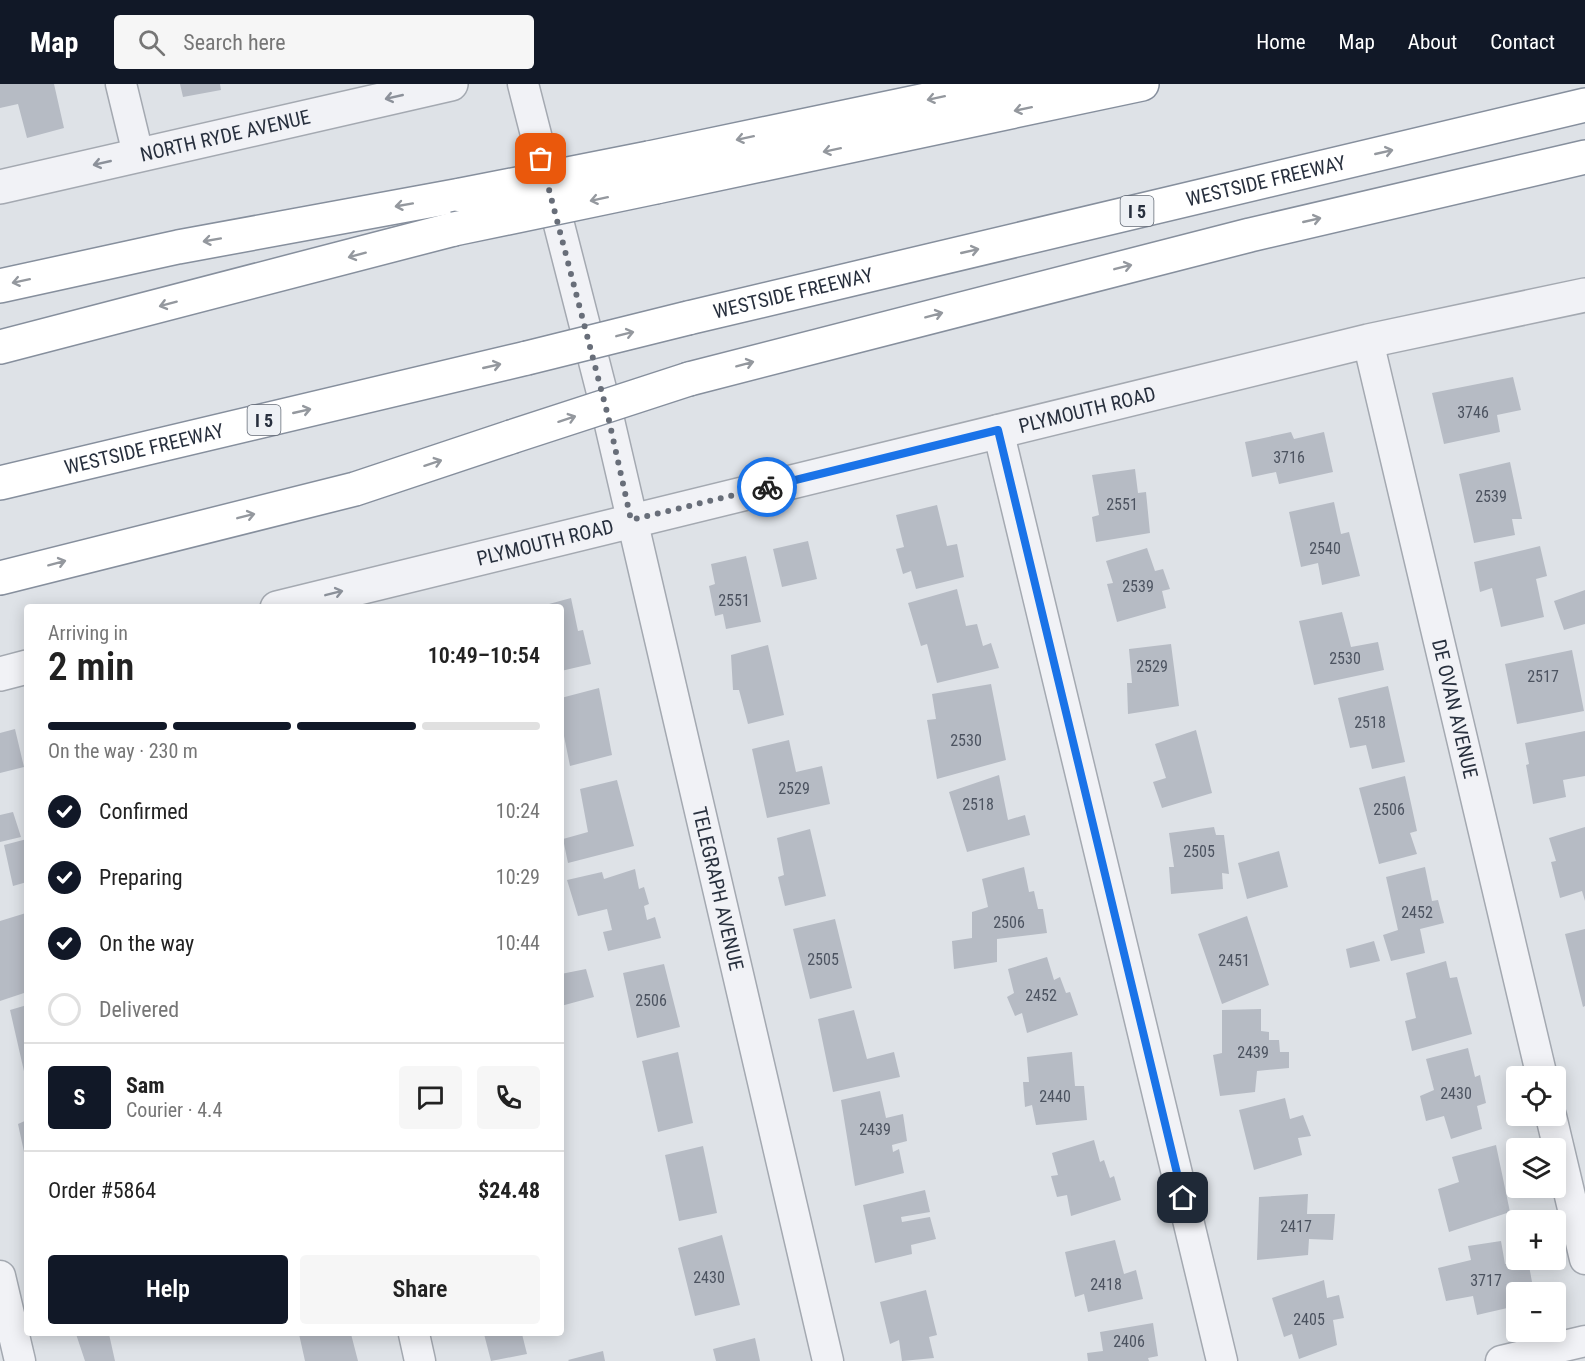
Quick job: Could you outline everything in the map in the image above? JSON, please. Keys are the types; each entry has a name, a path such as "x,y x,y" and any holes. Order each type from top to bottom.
{"highway":[{"path":"0,348 454,229 653,172 969,91 1056,84"},
{"path":"0,286 178,247 461,195 653,172 1142,84"},
{"name":"WESTSIDE FREEWAY","path":"0,483 1585,105"},
{"path":"0,578 355,489 689,379 1250,235 1585,157"}],"street":[{"path":"121,84 138,154"},
{"name":"NORTH RYDE AVENUE","path":"0,187 451,84"},
{"name":"TELEGRAPH AVENUE","path":"523,84 608,416 828,1361"},
{"name":"PLYMOUTH ROAD","path":"293,604 1368,341 1585,296"},
{"name":"DE OVAN AVENUE","path":"1368,341 1539,1066"},
{"path":"998,430 1222,1361"},
{"path":"0,674 24,668"},
{"path":"1553,1126 1585,1259"},
{"path":"0,1276 20,1361"},
{"path":"414,1336 420,1361"},
{"path":"1501,1361 1585,1341"}],"building":[{"path":"0,84 54,84 64,128 27,138 18,104 0,108"},
{"path":"180,84 220,84 221,90 183,97"},
{"path":"1513,377 1521,410 1497,415 1500,432 1444,444 1432,393"},
{"path":"1291,432 1294,439 1324,432 1333,472 1279,484 1276,472 1252,477 1245,442"},
{"path":"1510,462 1522,519 1512,519 1515,535 1474,543 1459,474"},
{"path":"1135,469 1138,493 1146,492 1150,533 1096,542 1092,517 1099,515 1092,475"},
{"path":"1334,502 1341,534 1349,532 1360,576 1322,585 1318,563 1301,567 1289,512"},
{"path":"937,505 947,546 957,544 964,577 916,589 911,571 903,574 896,549 904,547 896,515"},
{"path":"808,541 817,579 782,587 773,549"},
{"path":"1540,546 1547,576 1536,579 1544,617 1501,627 1492,588 1480,592 1474,562"},
{"path":"1147,548 1155,571 1163,569 1170,589 1162,591 1166,608 1117,622 1107,584 1113,583 1106,561"},
{"path":"746,556 761,622 726,629 723,614 715,616 709,586 715,584 711,564"},
{"path":"957,589 966,626 977,624 983,646 991,643 999,668 937,683 927,644 921,646 908,603"},
{"path":"1585,590 1585,624 1564,630 1554,601"},
{"path":"571,598 578,631 583,630 591,664 564,670 564,604 549,604"},
{"path":"1342,612 1351,647 1378,642 1384,670 1314,685 1299,621"},
{"path":"1171,644 1179,706 1128,714 1127,683 1132,683 1129,649"},
{"path":"768,645 784,715 748,724 739,690 733,690 731,655"},
{"path":"1572,650 1584,711 1517,724 1505,664"},
{"path":"991,684 1006,760 937,779 927,720 936,719 932,694"},
{"path":"1388,686 1405,762 1372,769 1366,745 1350,748 1338,698"},
{"path":"599,688 612,755 570,766 564,736 564,697"},
{"path":"15,729 24,767 0,773 0,733"},
{"path":"1196,730 1212,793 1162,808 1153,782 1166,778 1155,744"},
{"path":"1585,731 1585,776 1563,780 1566,797 1533,804 1526,765 1529,764 1525,743"},
{"path":"789,740 796,772 822,766 830,804 767,818 752,749"},
{"path":"999,775 1008,820 1025,815 1030,835 967,852 949,792"},
{"path":"1405,776 1417,831 1410,833 1417,854 1379,864 1359,788"},
{"path":"617,780 634,846 568,863 564,839 588,832 580,789"},
{"path":"13,812 21,837 0,842 0,815"},
{"path":"1214,827 1216,835 1224,835 1229,874 1222,873 1223,889 1171,894 1169,867 1174,867 1169,833"},
{"path":"1585,827 1585,901 1582,891 1560,898 1551,862 1556,861 1549,838"},
{"path":"810,829 826,896 785,906 778,877 784,875 777,838"},
{"path":"24,840 24,883 13,886 4,845"},
{"path":"1279,851 1288,887 1247,899 1238,863"},
{"path":"1024,867 1029,892 1034,891 1038,909 1043,909 1047,933 997,939 997,962 954,969 952,941 972,938 972,912 988,907 982,879"},
{"path":"1425,867 1432,901 1438,900 1444,923 1420,929 1425,953 1391,961 1383,935 1398,930 1386,877"},
{"path":"635,869 639,889 644,887 649,904 644,906 647,920 655,917 661,938 608,951 603,932 612,930 607,909 578,916 567,880 602,872 604,879"},
{"path":"24,914 24,993 0,1001 0,921"},
{"path":"1247,916 1269,985 1222,1004 1198,934"},
{"path":"835,919 852,988 810,999 793,929"},
{"path":"1585,929 1585,1006 1583,1007 1565,934"},
{"path":"1374,941 1380,961 1350,968 1346,949"},
{"path":"1047,957 1054,980 1060,977 1066,993 1070,992 1078,1015 1027,1033 1022,1013 1015,1016 1007,997 1014,993 1008,969"},
{"path":"1446,961 1450,978 1457,977 1472,1034 1412,1051 1405,1021 1416,1018 1406,973"},
{"path":"664,964 680,1027 637,1038 623,973"},
{"path":"586,969 594,997 564,1005 564,973"},
{"path":"24,1006 24,1071 10,1010"},
{"path":"1261,1009 1261,1031 1269,1032 1269,1040 1279,1040 1280,1052 1289,1052 1289,1068 1257,1071 1255,1092 1220,1096 1213,1055 1222,1053 1222,1010"},
{"path":"854,1010 867,1059 894,1052 900,1077 833,1092 818,1019"},
{"path":"1468,1048 1475,1077 1480,1075 1486,1103 1477,1106 1482,1129 1451,1139 1444,1116 1426,1121 1420,1096 1434,1090 1426,1059"},
{"path":"678,1052 693,1123 658,1132 642,1061"},
{"path":"1072,1052 1075,1086 1084,1086 1087,1120 1036,1125 1032,1105 1025,1107 1023,1082 1029,1082 1027,1057"},
{"path":"880,1091 886,1118 903,1114 907,1141 892,1145 893,1152 899,1149 904,1173 855,1186 841,1100"},
{"path":"1285,1098 1290,1119 1303,1115 1311,1136 1298,1138 1302,1155 1254,1170 1239,1110"},
{"path":"24,1121 24,1152 18,1124"},
{"path":"1094,1140 1100,1162 1104,1160 1110,1178 1114,1176 1121,1200 1071,1216 1067,1195 1057,1197 1051,1176 1058,1175 1052,1153"},
{"path":"1496,1145 1510,1210 1506,1210 1506,1213 1449,1232 1438,1189 1459,1182 1452,1157"},
{"path":"703,1146 717,1213 679,1221 665,1155"},
{"path":"925,1190 930,1212 901,1217 902,1222 930,1217 936,1239 911,1245 912,1254 875,1263 863,1205"},
{"path":"1308,1194 1307,1214 1335,1214 1333,1240 1309,1239 1308,1255 1257,1260 1259,1197"},
{"path":"722,1235 740,1305 695,1316 678,1248"},
{"path":"1115,1240 1124,1274 1136,1270 1143,1299 1088,1312 1084,1294 1075,1297 1065,1252"},
{"path":"1501,1241 1506,1270 1530,1270 1532,1282 1506,1282 1506,1308 1477,1315 1473,1296 1446,1301 1438,1268 1471,1260 1468,1246"},
{"path":"1324,1280 1327,1298 1339,1295 1344,1318 1333,1320 1337,1345 1299,1359 1292,1334 1284,1337 1272,1298"},
{"path":"926,1290 937,1335 929,1337 934,1358 902,1361 899,1340 890,1344 880,1302"},
{"path":"1153,1323 1158,1356 1148,1358 1149,1361 1088,1361 1087,1353 1103,1351 1100,1332"},
{"path":"77,1336 109,1336 115,1361 85,1361"},
{"path":"299,1336 352,1336 358,1361 305,1361"},
{"path":"485,1336 522,1336 527,1354 491,1361"},
{"path":"755,1338 760,1361 716,1361 713,1349"},
{"path":"603,1351 605,1361 568,1360"}],"way so far":[{"path":"541,159 608,416 631,520 767,487"}],"route":[{"path":"767,487 998,430 1183,1198"}]}
